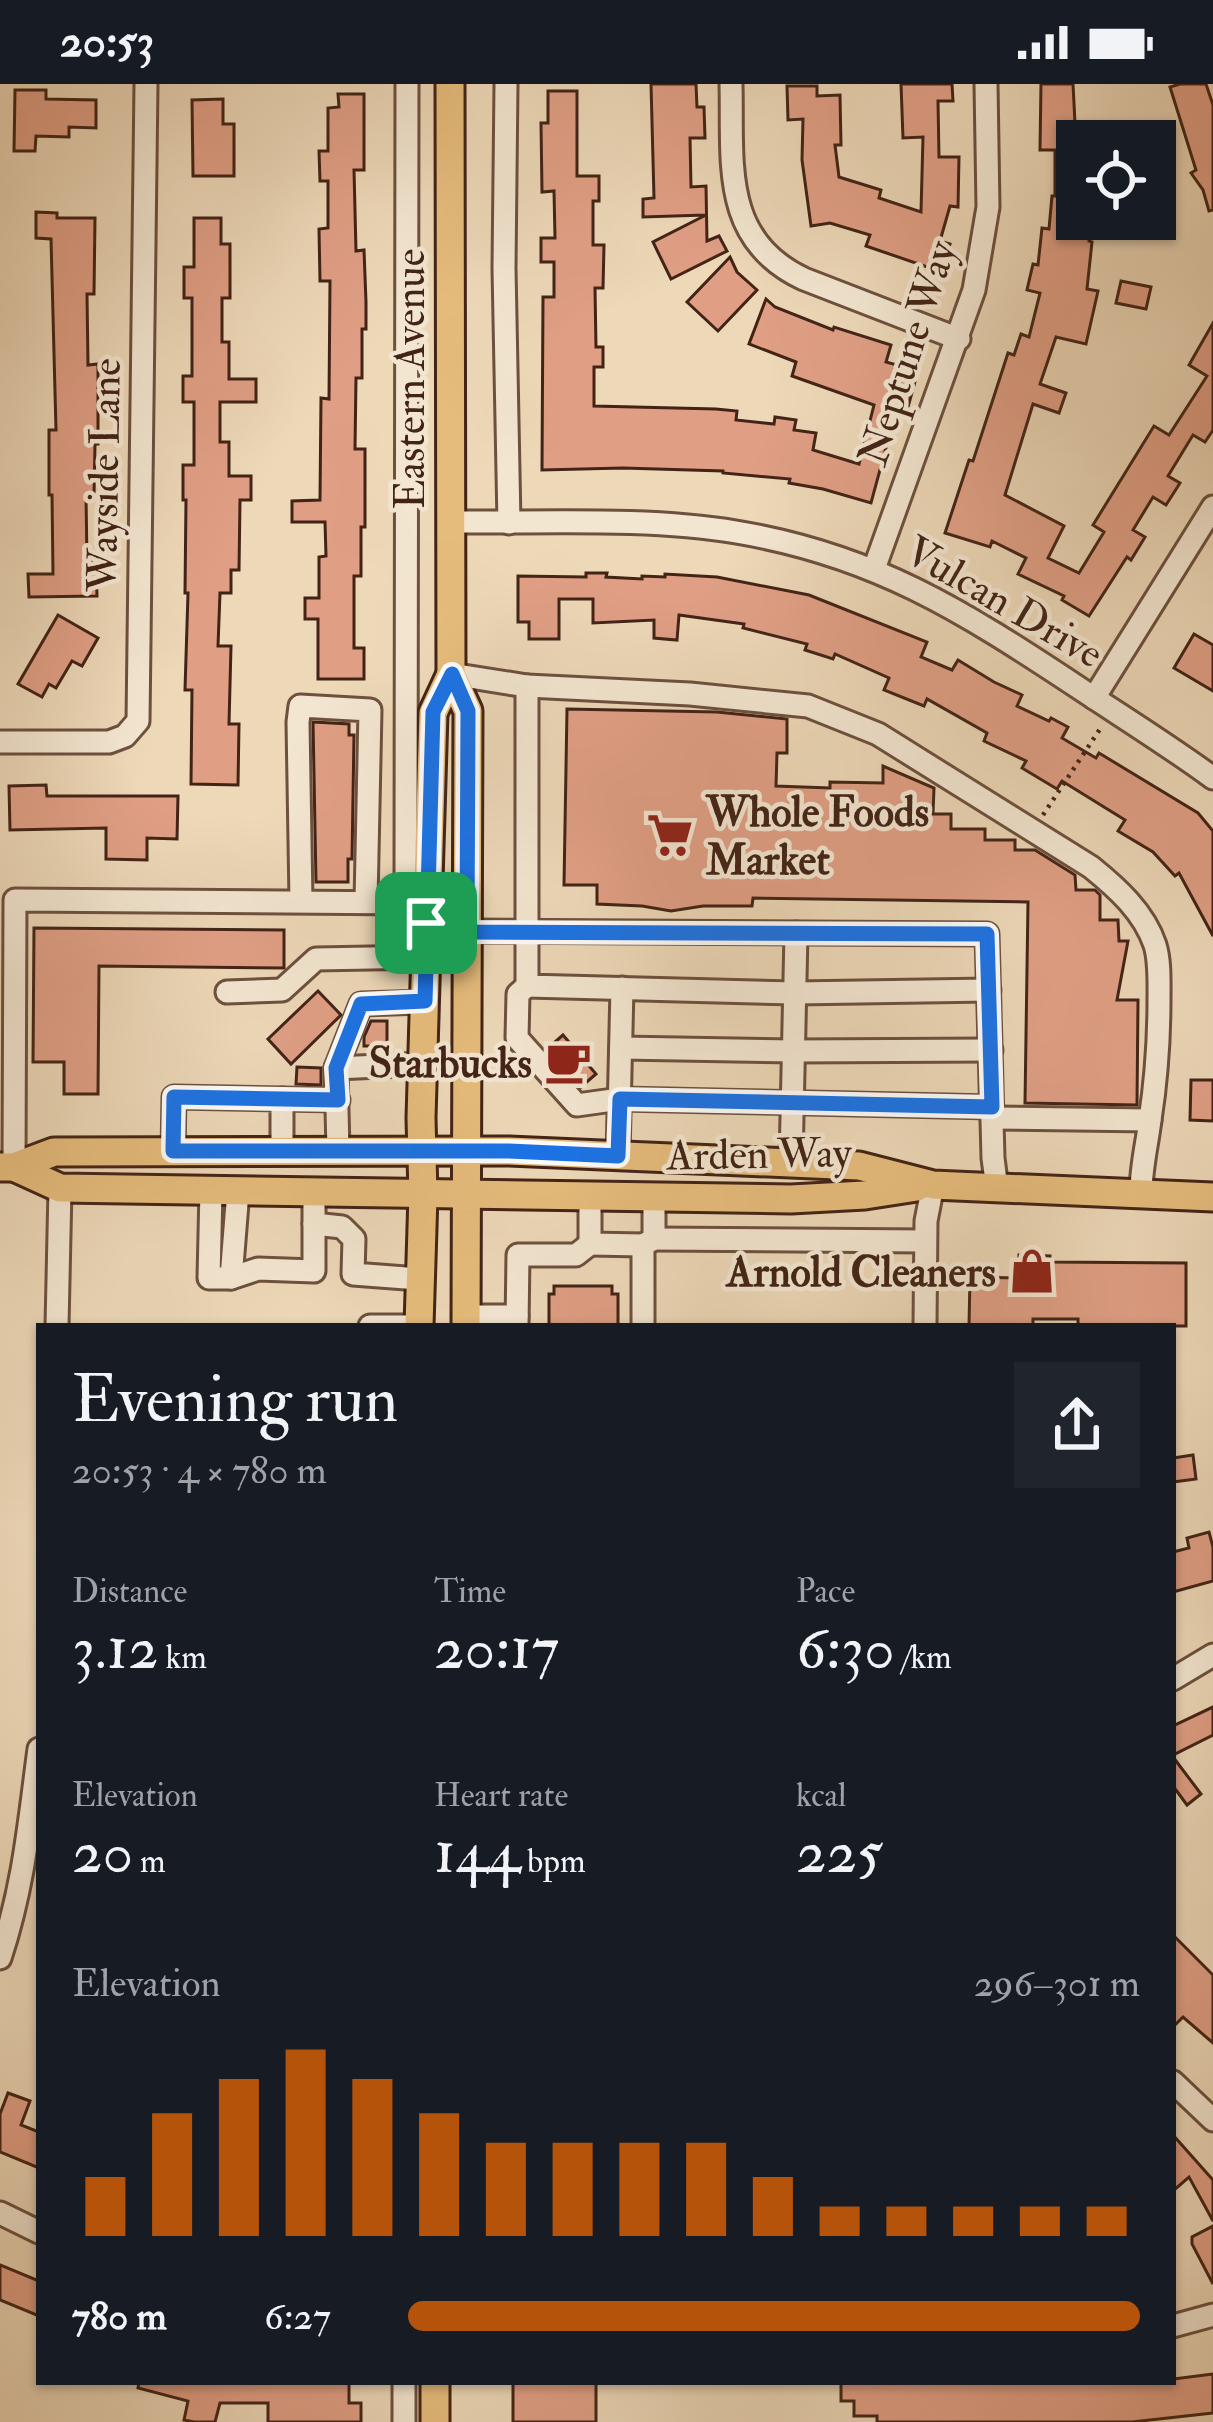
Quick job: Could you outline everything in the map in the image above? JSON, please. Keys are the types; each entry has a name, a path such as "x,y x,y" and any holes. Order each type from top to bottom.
{"main road":[{"name":"Eastern Avenue","path":"450,84 452,674 468,711 466,1321"},
{"name":"Eastern Avenue","path":"419,1323 425,957 417,913 433,712 452,674"},
{"name":"Arden Way","path":"7,1166 54,1152 467,1152 859,1166 933,1185 1213,1197"},
{"name":"Arden Way","path":"7,1166 60,1188 423,1196 791,1199 933,1185"},
{"path":"435,2385 435,2422"}],"street":[{"name":"Wayside Lane","path":"0,742 109,742 125,736 138,721 146,84"},
{"path":"7,1166 15,900 366,902 417,913 407,84"},
{"path":"506,84 509,523"},
{"path":"731,84 736,201 746,229 765,254 804,279 959,338"},
{"name":"Neptune Way","path":"874,569 974,290 988,207 986,84"},
{"path":"1103,704 1213,507"},
{"name":"Vulcan Drive","path":"451,522 666,525 733,531 800,545 874,569 975,620 1213,778"},
{"path":"452,674 527,686 808,706 878,734 1091,867 1139,914 1155,945 1159,1017 1141,1193"},
{"path":"527,686 526,986 518,994 517,1038 577,1105 620,1099 792,1101 1150,1120"},
{"path":"301,901 300,706 370,710 366,902"},
{"path":"467,932 987,934 997,1189"},
{"path":"791,1163 796,932"},
{"path":"227,992 282,990 316,958 425,957"},
{"path":"526,986 795,993 989,990"},
{"path":"618,1156 622,988"},
{"path":"338,1151 336,1068 361,1004 425,1001"},
{"path":"621,1048 991,1049"},
{"path":"336,1068 424,1064"},
{"path":"173,1151 174,1097 338,1100"},
{"path":"282,1100 282,1151"},
{"path":"925,1323 925,1241 933,1185"},
{"path":"57,1323 60,1188"},
{"path":"224,1191 231,1278 259,1269 314,1271 314,1192"},
{"path":"590,1196 590,1244"},
{"path":"643,1323 653,1197"},
{"path":"314,1224 342,1227 354,1240 353,1274 419,1279"},
{"path":"466,1321 517,1321 518,1255 577,1255 590,1244 648,1242 925,1241"},
{"path":"314,1254 353,1254"},
{"path":"1176,1677 1213,1655"},
{"path":"0,1958 26,1858 36,1774"},
{"path":"1176,2085 1213,2120"},
{"path":"0,2213 36,2231"},
{"path":"1176,2325 1213,2315"},
{"path":"404,2385 404,2422"}],"path":[{"path":"1034,830 1103,704"}],"building":[{"path":"651,84 696,84 697,107 704,107 705,138 690,138 691,187 706,186 707,241 719,236 727,251 671,279 653,242 706,215 643,217 643,199 654,198"},
{"path":"901,84 952,84 953,101 938,101 939,157 959,157 958,207 950,206 940,241 950,244 942,272 866,246 870,235 830,223 811,226 802,160 803,119 788,120 787,86 817,86 817,96 840,95 841,145 835,145 839,177 881,190 879,198 921,212 923,137 903,138"},
{"path":"1041,84 1073,84 1075,120 1056,120 1056,240 1092,242 1087,289 1098,291 1086,344 1056,337 1040,384 1066,393 1059,413 1033,404 1005,495 1064,526 1048,558 1079,573 1104,532 1093,525 1154,426 1169,435 1207,376 1189,365 1213,323 1213,430 1205,442 1193,435 1168,476 1180,483 1166,505 1153,497 1133,530 1145,537 1089,616 1062,600 1064,596 1018,574 1026,558 992,541 990,547 945,533 1008,353 1014,355 1021,334 1029,337 1040,293 1027,290 1033,264 1038,265 1042,228 1049,229 1055,150 1040,150"},
{"path":"1206,84 1213,105 1213,210 1209,211 1191,173 1196,170 1170,87"},
{"path":"15,90 46,90 46,99 96,100 96,128 69,127 69,137 36,136 35,151 14,151"},
{"path":"548,91 577,91 577,176 599,176 599,201 593,201 593,245 604,245 603,288 595,288 596,347 603,347 603,367 594,367 594,406 737,411 736,420 774,424 775,417 796,420 794,430 816,433 813,450 859,464 874,405 792,376 796,362 749,344 766,299 833,330 891,345 886,362 918,371 906,414 896,411 871,503 789,483 790,479 723,471 542,470 543,297 554,297 554,262 541,262 541,238 555,238 554,191 542,192 541,123 548,123"},
{"path":"338,94 364,94 364,170 354,170 356,251 364,250 366,302 362,378 356,378 355,449 365,449 365,527 361,527 361,576 354,576 354,648 364,648 364,679 318,679 318,619 305,619 305,598 319,598 319,557 326,556 325,522 292,522 292,501 320,500 321,398 329,399 330,281 320,281 319,229 328,228 328,181 320,181 319,151 328,151 328,108 339,107"},
{"path":"223,99 223,124 234,124 234,176 193,176 192,100"},
{"path":"36,212 57,213 57,218 95,218 94,294 87,294 88,365 98,364 98,444 94,496 86,496 87,562 96,562 97,596 29,597 28,574 53,574 49,430 56,430 51,239 36,238"},
{"path":"194,218 221,218 221,244 230,244 230,298 222,298 222,342 229,342 229,379 256,379 256,402 220,402 220,442 229,442 229,476 251,476 251,500 240,500 239,570 231,570 231,593 220,593 218,646 231,646 229,724 239,724 238,785 191,784 192,690 185,690 188,593 183,465 194,465 194,402 183,402 183,376 192,376 192,298 184,298 184,267 194,267"},
{"path":"730,257 737,272 757,290 718,331 687,302"},
{"path":"1121,281 1151,287 1146,309 1116,303"},
{"path":"586,573 642,579 665,574 717,577 809,595 927,642 921,657 952,670 958,660 1022,695 1017,706 1068,727 1062,738 1096,758 1099,753 1198,813 1213,831 1213,936 1179,873 1175,876 1153,852 1118,831 1125,820 1062,781 1057,789 1022,768 1026,761 984,741 987,733 927,699 924,706 884,690 889,678 835,654 833,659 805,650 807,644 743,628 744,624 679,615 677,640 654,638 654,620 593,623 593,599 559,599 559,639 529,639 529,622 518,622 518,576 586,577"},
{"path":"58,615 98,638 82,666 72,661 56,688 49,684 42,697 18,684"},
{"path":"1194,634 1213,645 1213,691 1174,668"},
{"path":"567,709 717,712 787,719 787,753 777,753 776,786 883,783 883,766 934,788 933,814 951,814 951,829 985,829 985,840 1015,840 1015,850 1035,850 1075,875 1076,890 1095,890 1100,895 1100,920 1118,920 1119,941 1128,941 1117,1000 1138,1000 1137,1105 1025,1103 1028,902 753,898 752,906 671,911 597,904 597,885 564,885"},
{"path":"313,722 349,724 349,735 354,735 348,882 316,882"},
{"path":"46,785 47,796 178,796 177,839 147,838 147,860 106,859 106,828 10,830 9,786"},
{"path":"34,928 284,930 284,968 99,966 98,1094 64,1094 64,1062 33,1062"},
{"path":"318,991 341,1015 291,1064 268,1039"},
{"path":"371,1021 387,1021 387,1046 364,1046"},
{"name":"Starbucks","path":"563,1035 596,1074 581,1087 547,1049"},
{"path":"297,1067 321,1068 321,1085 296,1084"},
{"path":"1191,1080 1213,1080 1213,1121 1190,1120"},
{"path":"1019,1255 1050,1256 1050,1262 1186,1263 1186,1326 1078,1323 1078,1319 969,1323 970,1277 1018,1278"},
{"path":"554,1286 612,1286 612,1294 618,1294 618,1323 549,1323 549,1294 554,1294"},
{"path":"1193,1455 1196,1479 1176,1482 1176,1458"},
{"path":"1209,1532 1213,1581 1176,1591 1176,1551 1189,1548 1187,1538"},
{"path":"1213,1707 1213,1735 1176,1754 1176,1725"},
{"path":"1176,1761 1201,1794 1187,1805 1176,1790"},
{"path":"1176,1938 1213,1975 1213,2043 1183,2017 1176,2024"},
{"path":"8,2093 30,2101 21,2125 36,2131 36,2167 0,2152 0,2114"},
{"path":"1176,2138 1213,2180 1213,2221 1189,2177 1176,2188"},
{"path":"1213,2226 1213,2284 1192,2237"},
{"path":"0,2265 36,2280 36,2315 0,2300"},
{"path":"1213,2374 1213,2413 1132,2422 877,2422 877,2416 854,2416 854,2401 841,2401 841,2385 1176,2385 1176,2379"},
{"path":"349,2385 349,2403 361,2403 361,2422 268,2422 268,2403 220,2403 215,2422 194,2422 184,2420 188,2401 138,2388"},
{"path":"513,2385 596,2385 596,2422 513,2422"}],"place":[{"name":"Whole Foods Market","path":"670,835"},
{"name":"Starbucks","path":"568,1062"},
{"name":"Arnold Cleaners","path":"1032,1271"}],"route":[{"path":"452,674 468,711 467,932 987,934 992,1107 620,1099 618,1156 509,1151 173,1151 174,1097 338,1100 336,1068 361,1004 425,1001 426,923 433,712 452,674"}]}
